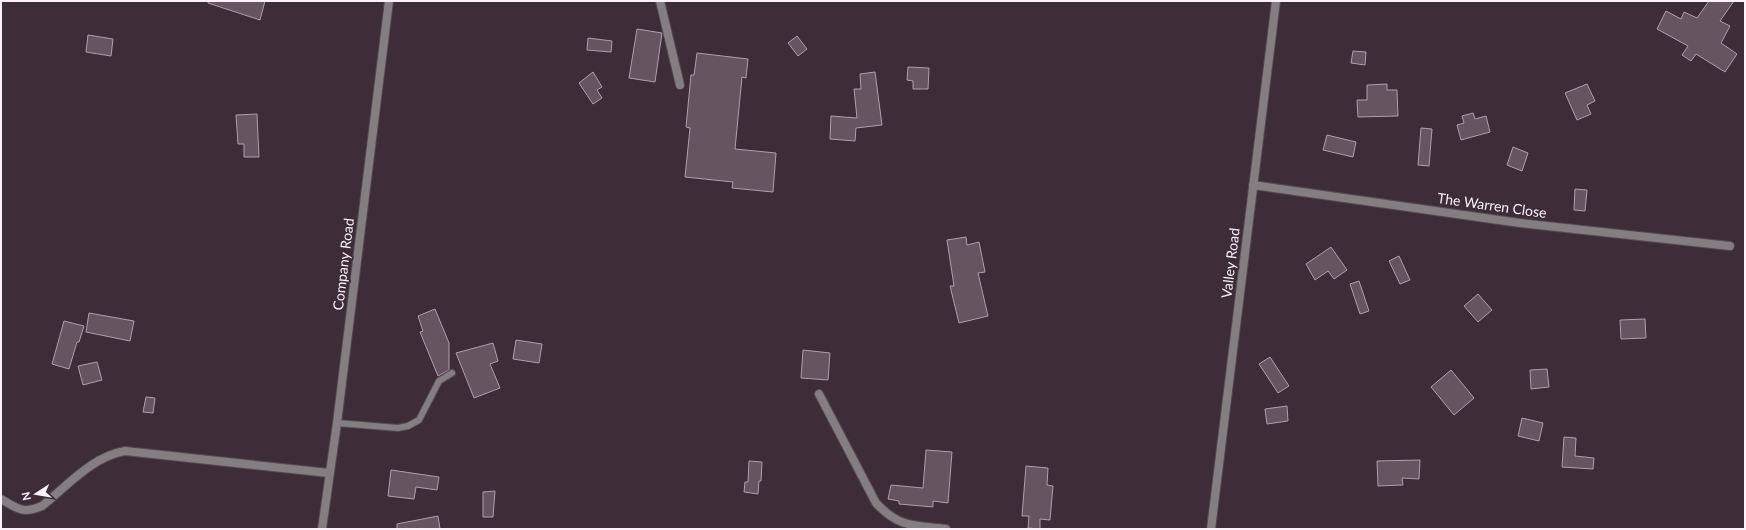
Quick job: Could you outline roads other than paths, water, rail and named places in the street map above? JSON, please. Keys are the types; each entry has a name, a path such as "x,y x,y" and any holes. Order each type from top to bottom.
{"street":[{"name":"Company Road","path":"322,529 337,423 389,1"},
{"path":"660,1 680,85"},
{"name":"Valley Road","path":"1210,529 1276,1"},
{"name":"The Warren Close","path":"1252,185 1520,223 1730,246"},
{"path":"819,394 876,503 886,514 900,523 946,529"},
{"path":"1,499 21,510 38,508 94,463 107,455 125,451 329,473"}],"lane":[{"path":"337,423 398,428 408,426 418,420 439,381 452,373"}]}
